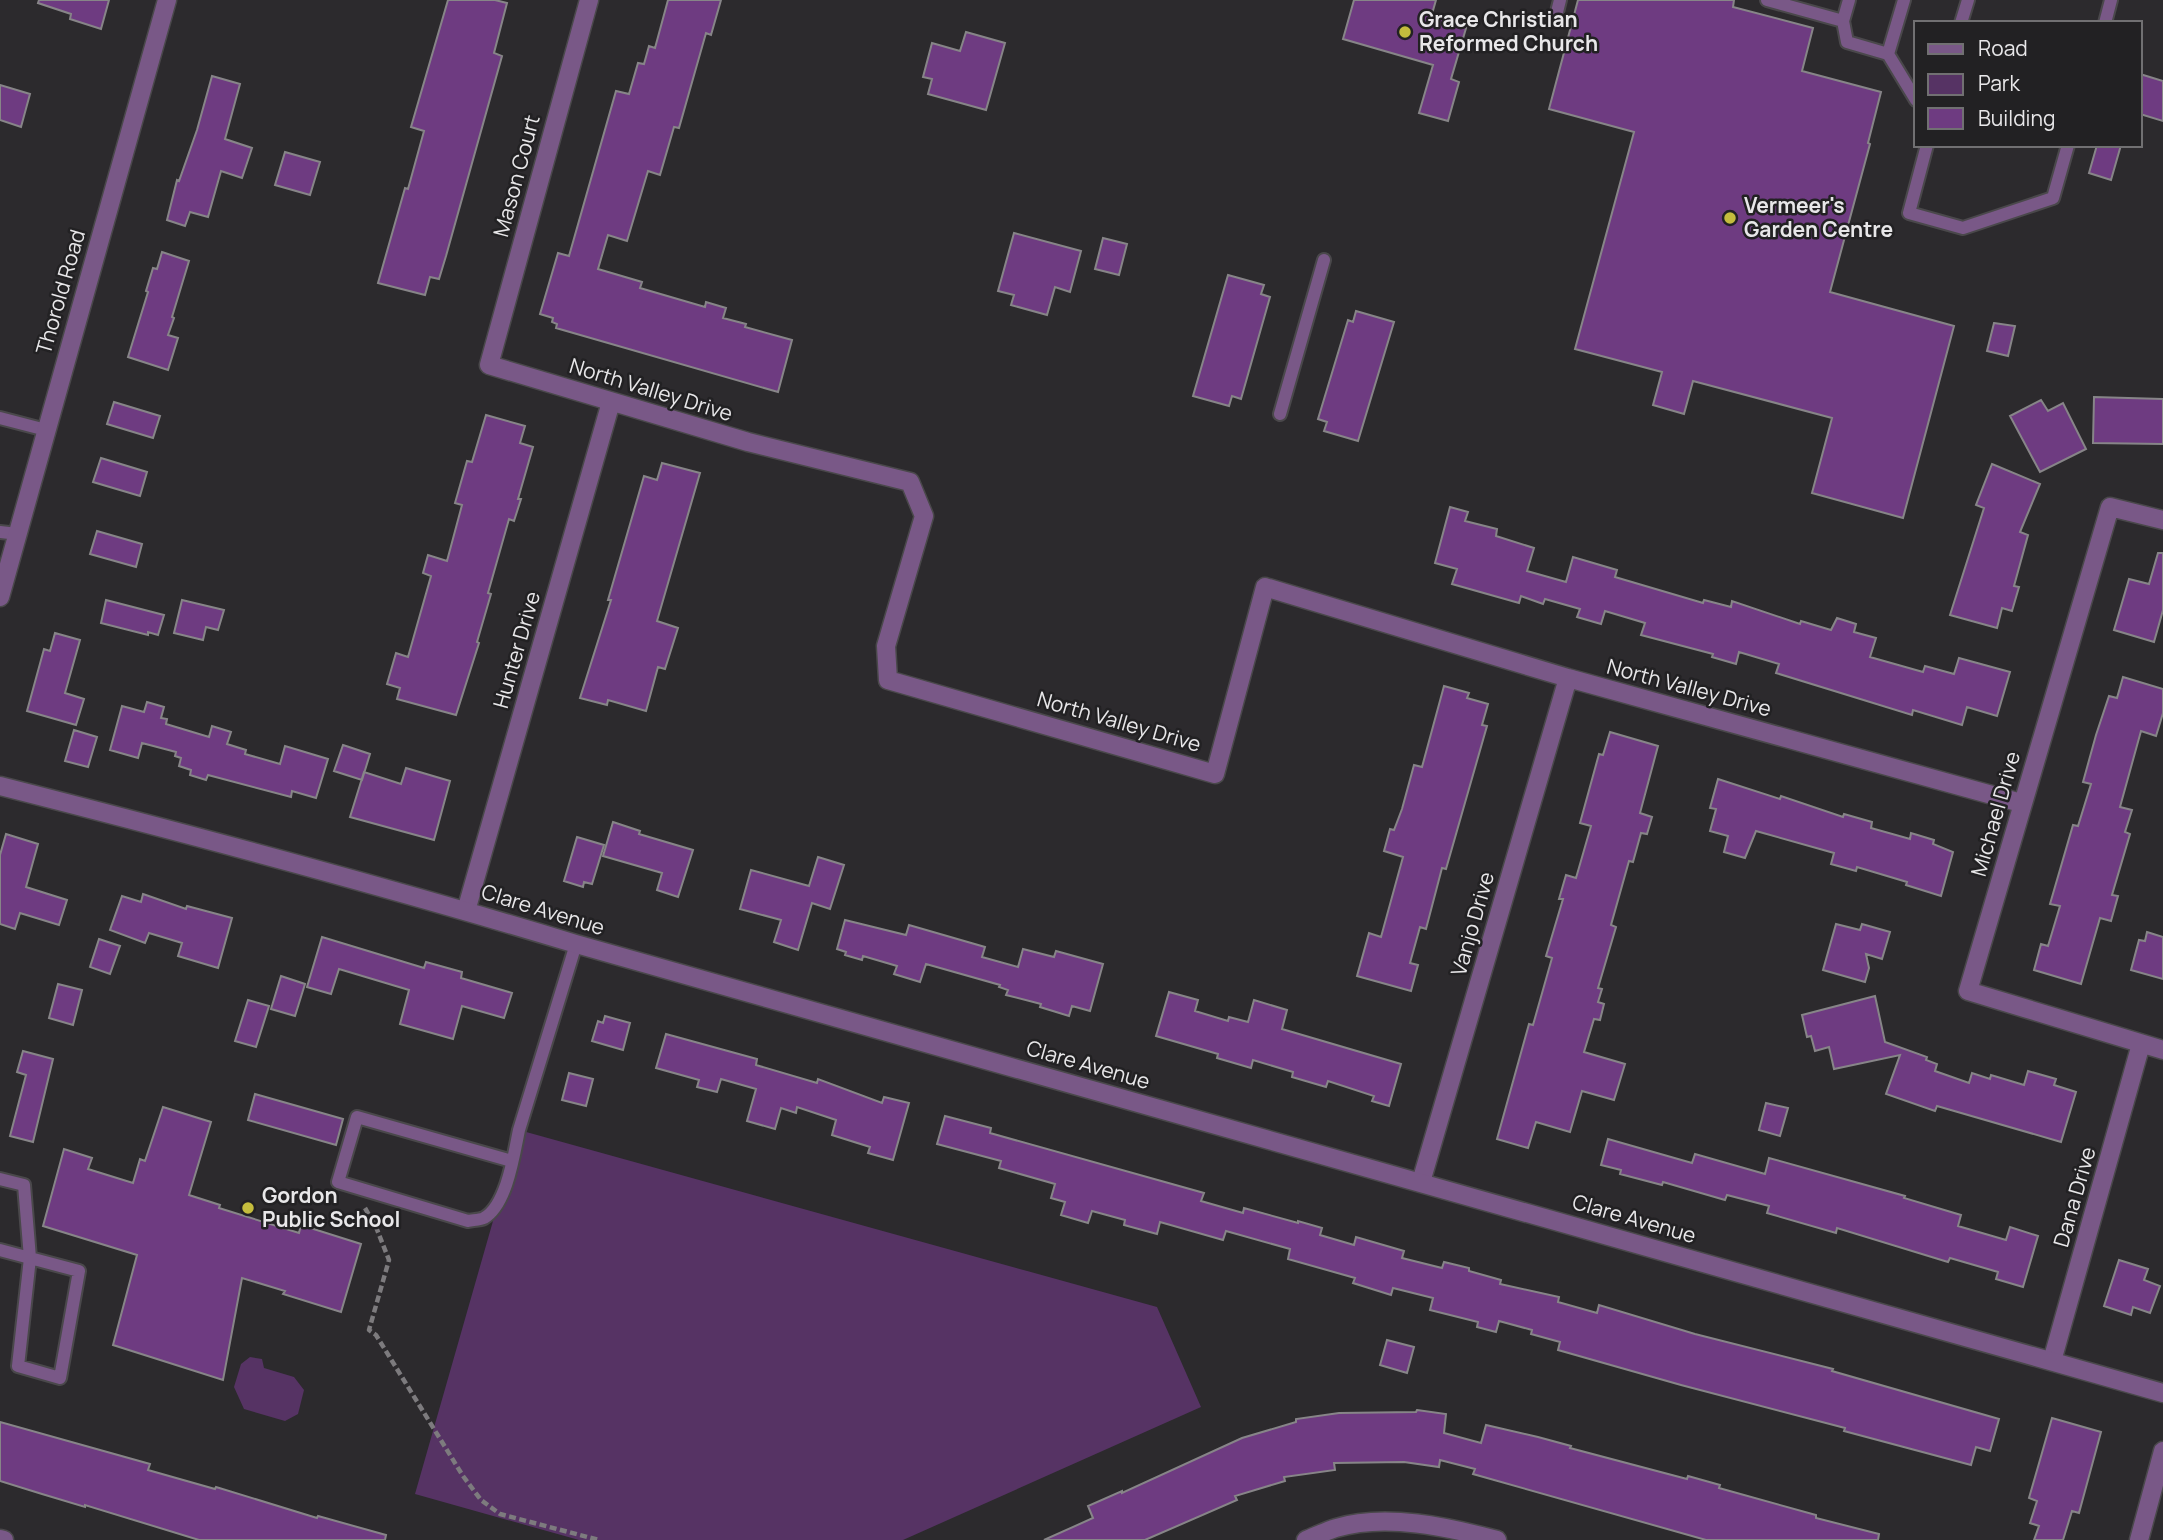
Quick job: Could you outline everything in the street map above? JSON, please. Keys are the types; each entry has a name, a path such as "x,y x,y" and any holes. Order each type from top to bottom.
{"street":[{"name":"Thorold Road","path":"0,597 9,533 46,430 167,0"},
{"name":"Mason Court","path":"489,365 589,0"},
{"name":"North Valley Drive","path":"489,365 748,442 910,482 924,516 886,646 888,680 1214,774 1265,587 1568,678 2021,803"},
{"name":"Hunter Drive","path":"466,911 611,402"},
{"name":"Michael Drive","path":"2163,520 2109,507 1968,991 2163,1051"},
{"name":"Vanjo Drive","path":"1421,1182 1568,678"},
{"name":"Clare Avenue","path":"0,786 180,831 466,911 2163,1393"},
{"name":"Dana Drive","path":"2052,1361 2141,1044"},
{"path":"2139,1540 2163,1451"},
{"path":"1306,1540 1337,1527 1390,1522 1451,1527 1497,1540"}],"lane":[{"path":"1556,16 1560,0"},
{"path":"1767,0 1843,22"},
{"path":"1849,0 1843,22 1847,42 1888,54 1914,97"},
{"path":"1888,54 1904,0"},
{"path":"1962,21 1968,0"},
{"path":"2106,21 2111,0"},
{"path":"1926,147 1909,213 1964,228 2053,198 2067,147"},
{"path":"1280,414 1324,260"},
{"path":"0,418 46,430"},
{"path":"512,1161 357,1117 338,1182 468,1221 485,1218 500,1200 512,1161 519,1130 576,944"},
{"path":"0,1179 24,1185 30,1258 18,1366 60,1378 79,1271 30,1258 0,1250"}],"path":[{"path":"352,1186 376,1227 389,1260 369,1330 376,1335 463,1476 481,1500 500,1514 599,1540"}],"green space":[{"path":"519,1130 1157,1307 1201,1407 903,1540 579,1540 415,1494"},
{"path":"250,1357 262,1359 264,1368 294,1377 304,1390 298,1414 285,1421 244,1409 234,1387 241,1364"}],"building":[{"path":"39,0 109,0 101,29 70,19 71,14 38,3"},
{"path":"448,0 495,0 507,3 494,53 502,56 446,256 439,279 430,277 425,295 378,283 424,131 411,127"},
{"path":"668,0 721,0 711,35 706,33 679,128 674,127 660,175 648,171 627,241 608,235 598,269 642,282 640,288 705,307 706,302 726,308 723,318 792,340 778,392 556,328 557,324 552,322 553,318 540,314 558,253 569,256 616,91 629,94 638,63 644,64 649,46 655,48"},
{"name":"Grace Christian Reformed Church","path":"1354,0 1436,0 1432,14 1467,25 1451,79 1459,82 1448,121 1419,113 1433,65 1343,39"},
{"name":"Vermeer's Garden Centre","path":"1578,0 1734,0 1733,7 1813,28 1802,71 1881,92 1868,143 1870,144 1830,292 1954,326 1903,518 1812,493 1832,418 1693,381 1684,414 1653,405 1662,372 1575,349 1634,132 1549,109"},
{"path":"966,32 1005,43 986,110 928,94 932,79 923,77 932,43 960,51"},
{"path":"2142,75 2163,81 2163,121 2142,115"},
{"path":"212,76 240,84 225,139 252,148 242,178 221,171 208,217 190,212 185,226 167,220 177,180 179,181 197,130"},
{"path":"0,85 30,94 21,127 0,120"},
{"path":"2096,147 2120,147 2111,180 2089,173"},
{"path":"285,152 320,162 310,195 275,185"},
{"path":"1014,233 1081,251 1070,292 1055,287 1047,315 1011,305 1014,295 998,291"},
{"path":"1103,238 1127,244 1119,275 1095,269"},
{"path":"162,252 189,261 168,335 178,338 168,370 128,357 153,268 157,269"},
{"path":"1228,275 1264,285 1261,294 1270,297 1241,399 1232,396 1229,406 1193,396"},
{"path":"1356,311 1394,322 1358,441 1324,431 1327,422 1318,419 1348,320 1353,322"},
{"path":"1994,323 2015,326 2008,356 1987,351"},
{"path":"2094,397 2163,399 2163,444 2093,443"},
{"path":"2041,400 2048,411 2063,403 2086,449 2040,472 2010,416"},
{"path":"114,402 160,416 153,438 107,424"},
{"path":"486,415 525,426 520,443 533,447 514,521 509,519 488,593 491,594 477,642 479,643 456,715 397,699 400,688 387,684 396,653 408,657 431,576 423,573 428,555 447,561 462,505 455,503 467,461 472,462"},
{"path":"101,458 147,472 140,496 93,482"},
{"path":"662,463 700,473 657,621 678,628 665,669 658,667 646,711 608,700 607,705 580,698 611,600 608,600 644,476 657,480"},
{"path":"1992,464 2040,484 2020,532 2028,535 2014,586 2019,587 2012,611 2002,608 1997,628 1950,615 1984,508 1976,505"},
{"path":"1450,507 1468,512 1465,521 1497,529 1496,536 1534,548 1527,571 1566,582 1573,557 1617,570 1615,577 1703,603 1704,600 1731,607 1732,601 1800,624 1801,621 1831,630 1837,618 1856,624 1854,632 1876,638 1870,657 1923,672 1925,666 1954,674 1959,658 2010,672 1997,716 1967,707 1962,725 1913,710 1912,715 1776,673 1779,664 1739,652 1736,664 1712,657 1713,654 1641,635 1645,623 1605,611 1601,624 1577,617 1580,609 1545,599 1543,604 1521,596 1519,603 1452,584 1457,569 1435,563"},
{"path":"97,531 142,544 136,567 90,554"},
{"path":"2158,553 2163,553 2163,610 2154,642 2114,630 2129,579 2149,584"},
{"path":"106,600 164,615 158,635 101,623"},
{"path":"182,600 224,610 218,630 206,627 203,640 174,633"},
{"path":"55,633 80,640 65,693 84,699 76,725 27,711 44,649 50,651"},
{"path":"2123,677 2163,689 2163,713 2156,736 2141,731 2120,807 2132,810 2125,832 2130,834 2112,895 2118,896 2111,921 2100,918 2081,984 2034,970 2041,944 2048,946 2060,906 2050,904 2073,825 2078,826 2091,784 2083,782 2096,735 2109,696 2117,698"},
{"path":"1444,686 1469,693 1467,698 1488,704 1482,725 1487,726 1446,869 1442,868 1426,929 1420,927 1410,963 1418,965 1411,991 1357,976 1369,933 1381,937 1403,857 1384,851 1390,829 1394,830 1402,809 1414,765 1422,767"},
{"path":"147,702 164,707 161,718 167,719 166,724 209,737 212,726 231,732 227,744 246,750 245,754 280,764 285,746 328,759 316,798 292,791 291,797 208,775 206,780 190,775 191,770 179,766 181,758 175,756 176,752 142,743 138,758 110,750 122,706 144,712"},
{"path":"74,730 97,737 88,767 65,761"},
{"path":"1610,732 1658,746 1640,813 1652,817 1647,834 1641,833 1633,862 1629,861 1611,925 1616,927 1598,988 1602,989 1598,1002 1604,1004 1600,1020 1594,1019 1584,1052 1625,1064 1614,1100 1582,1091 1570,1132 1536,1122 1528,1148 1497,1139 1529,1024 1533,1025 1552,958 1546,956 1563,899 1559,899 1566,875 1576,878 1591,826 1580,823 1599,754 1603,755"},
{"path":"343,745 370,754 362,780 334,771"},
{"path":"406,768 450,781 434,840 350,817 364,772 401,784"},
{"path":"1718,779 1843,817 1844,814 1872,822 1871,828 1910,839 1911,833 1934,840 1933,844 1953,852 1941,896 1906,885 1907,882 1857,867 1856,871 1831,864 1834,853 1756,831 1745,858 1724,852 1728,836 1710,831 1716,809 1710,808"},
{"path":"613,822 640,831 639,834 693,850 678,897 657,890 662,873 603,856"},
{"path":"6,834 38,844 26,887 67,900 59,925 20,913 15,929 0,924 0,855"},
{"path":"577,837 604,845 592,884 584,882 583,887 564,881"},
{"path":"818,857 844,865 830,909 812,903 798,950 774,942 781,920 740,909 751,870 809,886"},
{"path":"143,894 186,909 187,906 232,918 218,968 178,956 182,943 149,933 145,943 110,930 122,896 141,902"},
{"path":"845,920 906,935 909,925 985,947 982,957 1018,967 1023,949 1054,957 1056,951 1103,964 1090,1011 1072,1006 1069,1016 1040,1007 1041,1004 1006,995 1008,990 999,987 1000,985 926,964 920,982 894,974 897,966 863,956 862,960 845,955 846,952 837,949"},
{"path":"1836,924 1860,930 1862,924 1890,932 1882,959 1866,954 1869,968 1865,982 1823,970"},
{"path":"2147,932 2163,937 2163,979 2131,970 2139,940 2145,941"},
{"path":"322,937 424,968 426,962 462,972 461,978 512,993 504,1018 462,1006 453,1039 400,1024 409,990 339,969 331,994 307,987"},
{"path":"99,939 120,946 110,974 90,967"},
{"path":"281,976 305,984 295,1016 271,1009"},
{"path":"58,984 82,990 73,1025 49,1018"},
{"path":"1169,992 1198,1000 1195,1011 1228,1021 1229,1017 1248,1022 1254,1000 1287,1010 1282,1029 1401,1064 1389,1106 1372,1101 1374,1096 1328,1081 1326,1087 1292,1077 1293,1072 1253,1060 1251,1068 1217,1058 1218,1054 1156,1036"},
{"path":"1875,996 1885,1042 1927,1057 1926,1060 1937,1064 1935,1071 1969,1083 1972,1073 1990,1079 1991,1075 2024,1085 2028,1071 2056,1079 2054,1085 2076,1092 2061,1142 1937,1106 1935,1111 1886,1094 1900,1055 1834,1069 1829,1047 1815,1051 1811,1036 1807,1037 1802,1015"},
{"path":"248,1000 269,1006 256,1047 235,1041"},
{"path":"605,1016 630,1023 623,1050 592,1041 598,1021 603,1023"},
{"path":"666,1034 757,1059 756,1065 817,1083 818,1079 882,1103 884,1097 909,1103 893,1160 868,1153 870,1147 832,1135 836,1120 797,1107 796,1113 781,1108 775,1129 747,1121 756,1089 721,1079 717,1092 697,1087 699,1080 656,1068"},
{"path":"23,1051 53,1059 33,1142 10,1136 26,1075 17,1072"},
{"path":"569,1073 593,1079 586,1106 562,1100"},
{"path":"255,1094 343,1119 336,1145 248,1120"},
{"path":"1766,1103 1788,1108 1780,1136 1759,1130"},
{"path":"163,1107 211,1122 189,1195 220,1205 219,1208 299,1233 301,1225 361,1244 341,1312 242,1278 223,1380 113,1345 137,1255 43,1226 64,1149 92,1158 88,1169 133,1183 140,1159 145,1161"},
{"path":"945,1116 991,1128 990,1133 1204,1193 1201,1201 1243,1213 1244,1208 1322,1228 1320,1235 1354,1245 1356,1237 1404,1251 1402,1258 1442,1268 1444,1262 1469,1268 1469,1271 1501,1280 1500,1284 1559,1297 1558,1302 1597,1313 1599,1305 1695,1334 1833,1369 1832,1371 1999,1419 1990,1451 1976,1447 1971,1465 1558,1350 1560,1342 1531,1334 1532,1330 1499,1321 1496,1332 1477,1327 1478,1322 1430,1310 1433,1298 1393,1288 1391,1295 1353,1283 1355,1278 1288,1259 1290,1249 1226,1231 1223,1240 1160,1222 1157,1234 1124,1225 1125,1220 1092,1211 1088,1223 1061,1215 1065,1202 1051,1198 1055,1184 999,1168 1001,1161 937,1144"},
{"path":"1608,1139 1692,1163 1695,1154 1765,1174 1769,1158 1905,1196 1904,1198 1961,1215 1958,1226 2006,1240 2010,1227 2038,1236 2023,1287 1996,1279 1998,1272 1950,1258 1948,1262 1837,1228 1836,1233 1767,1213 1769,1206 1727,1195 1725,1200 1663,1182 1662,1185 1620,1174 1621,1170 1601,1165"},
{"path":"2119,1260 2148,1269 2144,1280 2160,1286 2150,1313 2133,1307 2131,1315 2104,1306"},
{"path":"1387,1340 1414,1347 1407,1373 1380,1365"},
{"path":"1417,1410 1446,1414 1444,1433 1481,1443 1486,1425 1538,1437 1687,1479 1688,1476 1720,1485 1719,1488 1816,1515 1816,1518 1879,1534 1878,1540 1706,1540 1473,1474 1475,1469 1440,1460 1439,1467 1404,1462 1334,1463 1335,1470 1284,1477 1285,1481 1235,1496 1237,1500 1145,1540 1044,1540 1093,1518 1088,1506 1242,1438 1296,1422 1296,1419 1339,1413"},
{"path":"2052,1418 2101,1432 2079,1513 2072,1511 2063,1540 2034,1540 2039,1526 2030,1523 2037,1501 2029,1498"},
{"path":"0,1422 150,1464 148,1470 386,1535 385,1540 199,1540 42,1494 0,1481"}],"place":[{"name":"Grace Christian Reformed Church","path":"1405,32"},
{"name":"Vermeer's Garden Centre","path":"1730,218"},
{"name":"Gordon Public School","path":"248,1208"}]}
